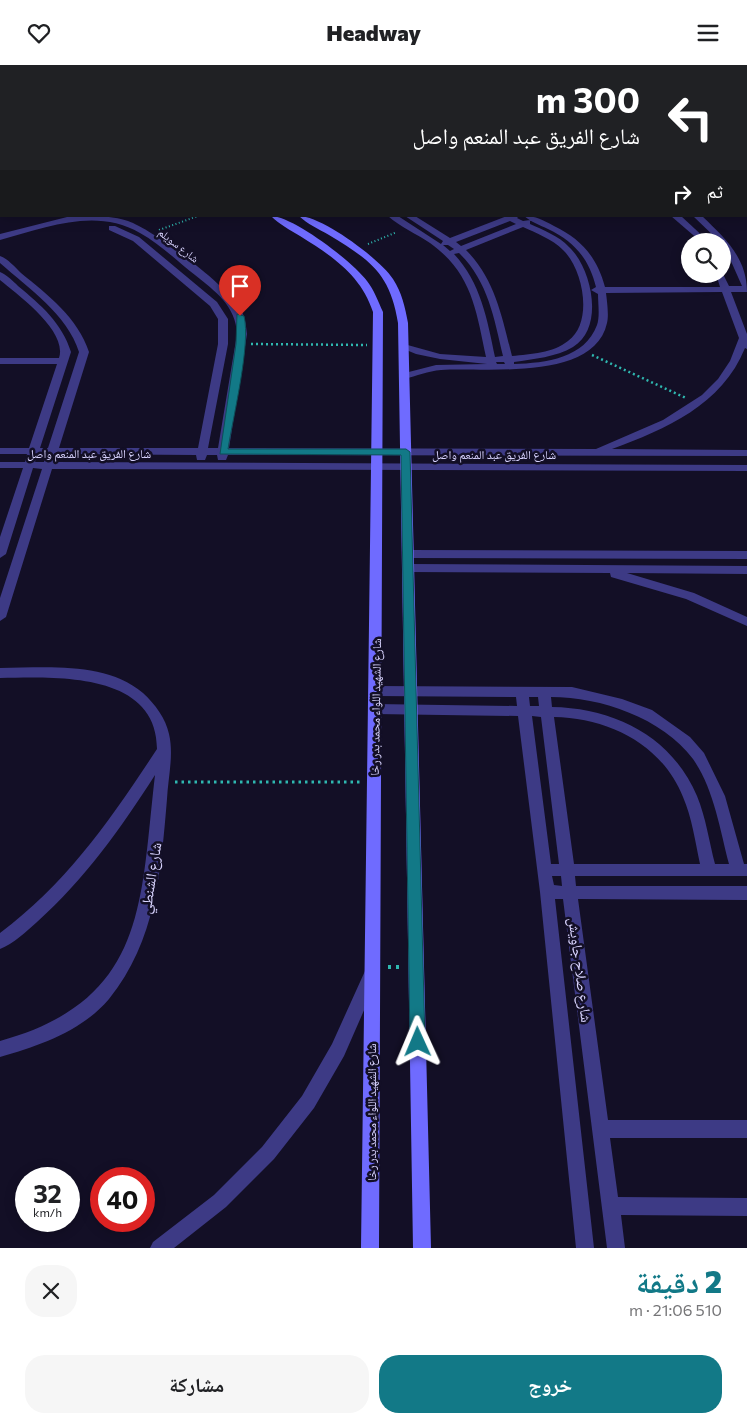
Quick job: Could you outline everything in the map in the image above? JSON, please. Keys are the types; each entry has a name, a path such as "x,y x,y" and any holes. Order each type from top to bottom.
{"street":[{"name":"شارع الشهيد اللواء محمد بدر رخا","path":"276,217 352,268 362,278 375,300 378,312 370,1248"},
{"path":"305,217 354,249 382,271 396,292 403,323 422,1248"},
{"path":"394,217 449,254 471,284 491,363"},
{"path":"410,217 449,241 477,266 488,284 509,363"},
{"path":"404,376 434,367 491,363 556,362 584,351 594,343 603,325 602,294 592,262 580,245 571,238 532,219 512,217 439,246"},
{"path":"676,217 696,233"},
{"path":"698,217 727,243 747,288 727,293"},
{"name":"شارع سويلم","path":"0,237 58,221 83,218 119,222 148,234 229,299 240,316 242,325 241,344 221,466"},
{"path":"509,363 543,355 570,345 578,338 586,321 586,294 578,263 573,255 532,219"},
{"path":"449,254 532,219"},
{"name":"شارع سويلم","path":"0,245 72,226 114,229 136,239 214,304 223,319 224,335 200,465"},
{"path":"558,242 571,238"},
{"path":"0,259 68,321 82,344 82,361 0,617"},
{"path":"578,263 592,262"},
{"path":"0,275 56,329 64,344 64,361 0,554"},
{"path":"592,453 655,429 698,403 719,385 731,370 746,342 723,283"},
{"path":"586,294 727,293 747,297"},
{"path":"404,347 439,357 491,363"},
{"path":"0,361 64,361"},
{"name":"شارع الفريق عبد المنعم واصل","path":"0,451 747,453"},
{"name":"شارع الفريق عبد المنعم واصل","path":"0,465 747,468"},
{"path":"408,554 747,555"},
{"path":"408,568 747,570"},
{"path":"596,569 690,596 747,622"},
{"name":"شارع الشنطي","path":"0,673 68,674 94,677 116,684 136,695 151,711 161,729 163,751 148,908 138,939 122,969 102,996 72,1020 39,1039 0,1049"},
{"path":"375,691 572,693 622,704 661,722 685,741 700,757 710,775 742,870 544,870"},
{"name":"شارع صلاح جاويش","path":"522,692 547,892 585,1248"},
{"name":"شارع صلاح جاويش","path":"544,692 616,1248"},
{"path":"375,709 546,711 593,715 634,731 653,744 669,759 681,777 690,798 709,870"},
{"path":"0,942 52,900 88,863 163,751"},
{"path":"547,892 747,893"},
{"path":"159,1248 220,1201 268,1153 308,1102 338,1050 372,971"},
{"path":"601,1129 747,1129"},
{"path":"610,1206 747,1207"}],"path":[{"path":"148,234 195,217"},
{"path":"354,249 409,227"},
{"path":"241,344 378,345"},
{"path":"584,351 698,403"},
{"path":"161,782 374,782"},
{"path":"372,971 416,967"}],"route":[{"path":"240,316 242,325 241,344 223,452 406,452 418,1042"}]}
